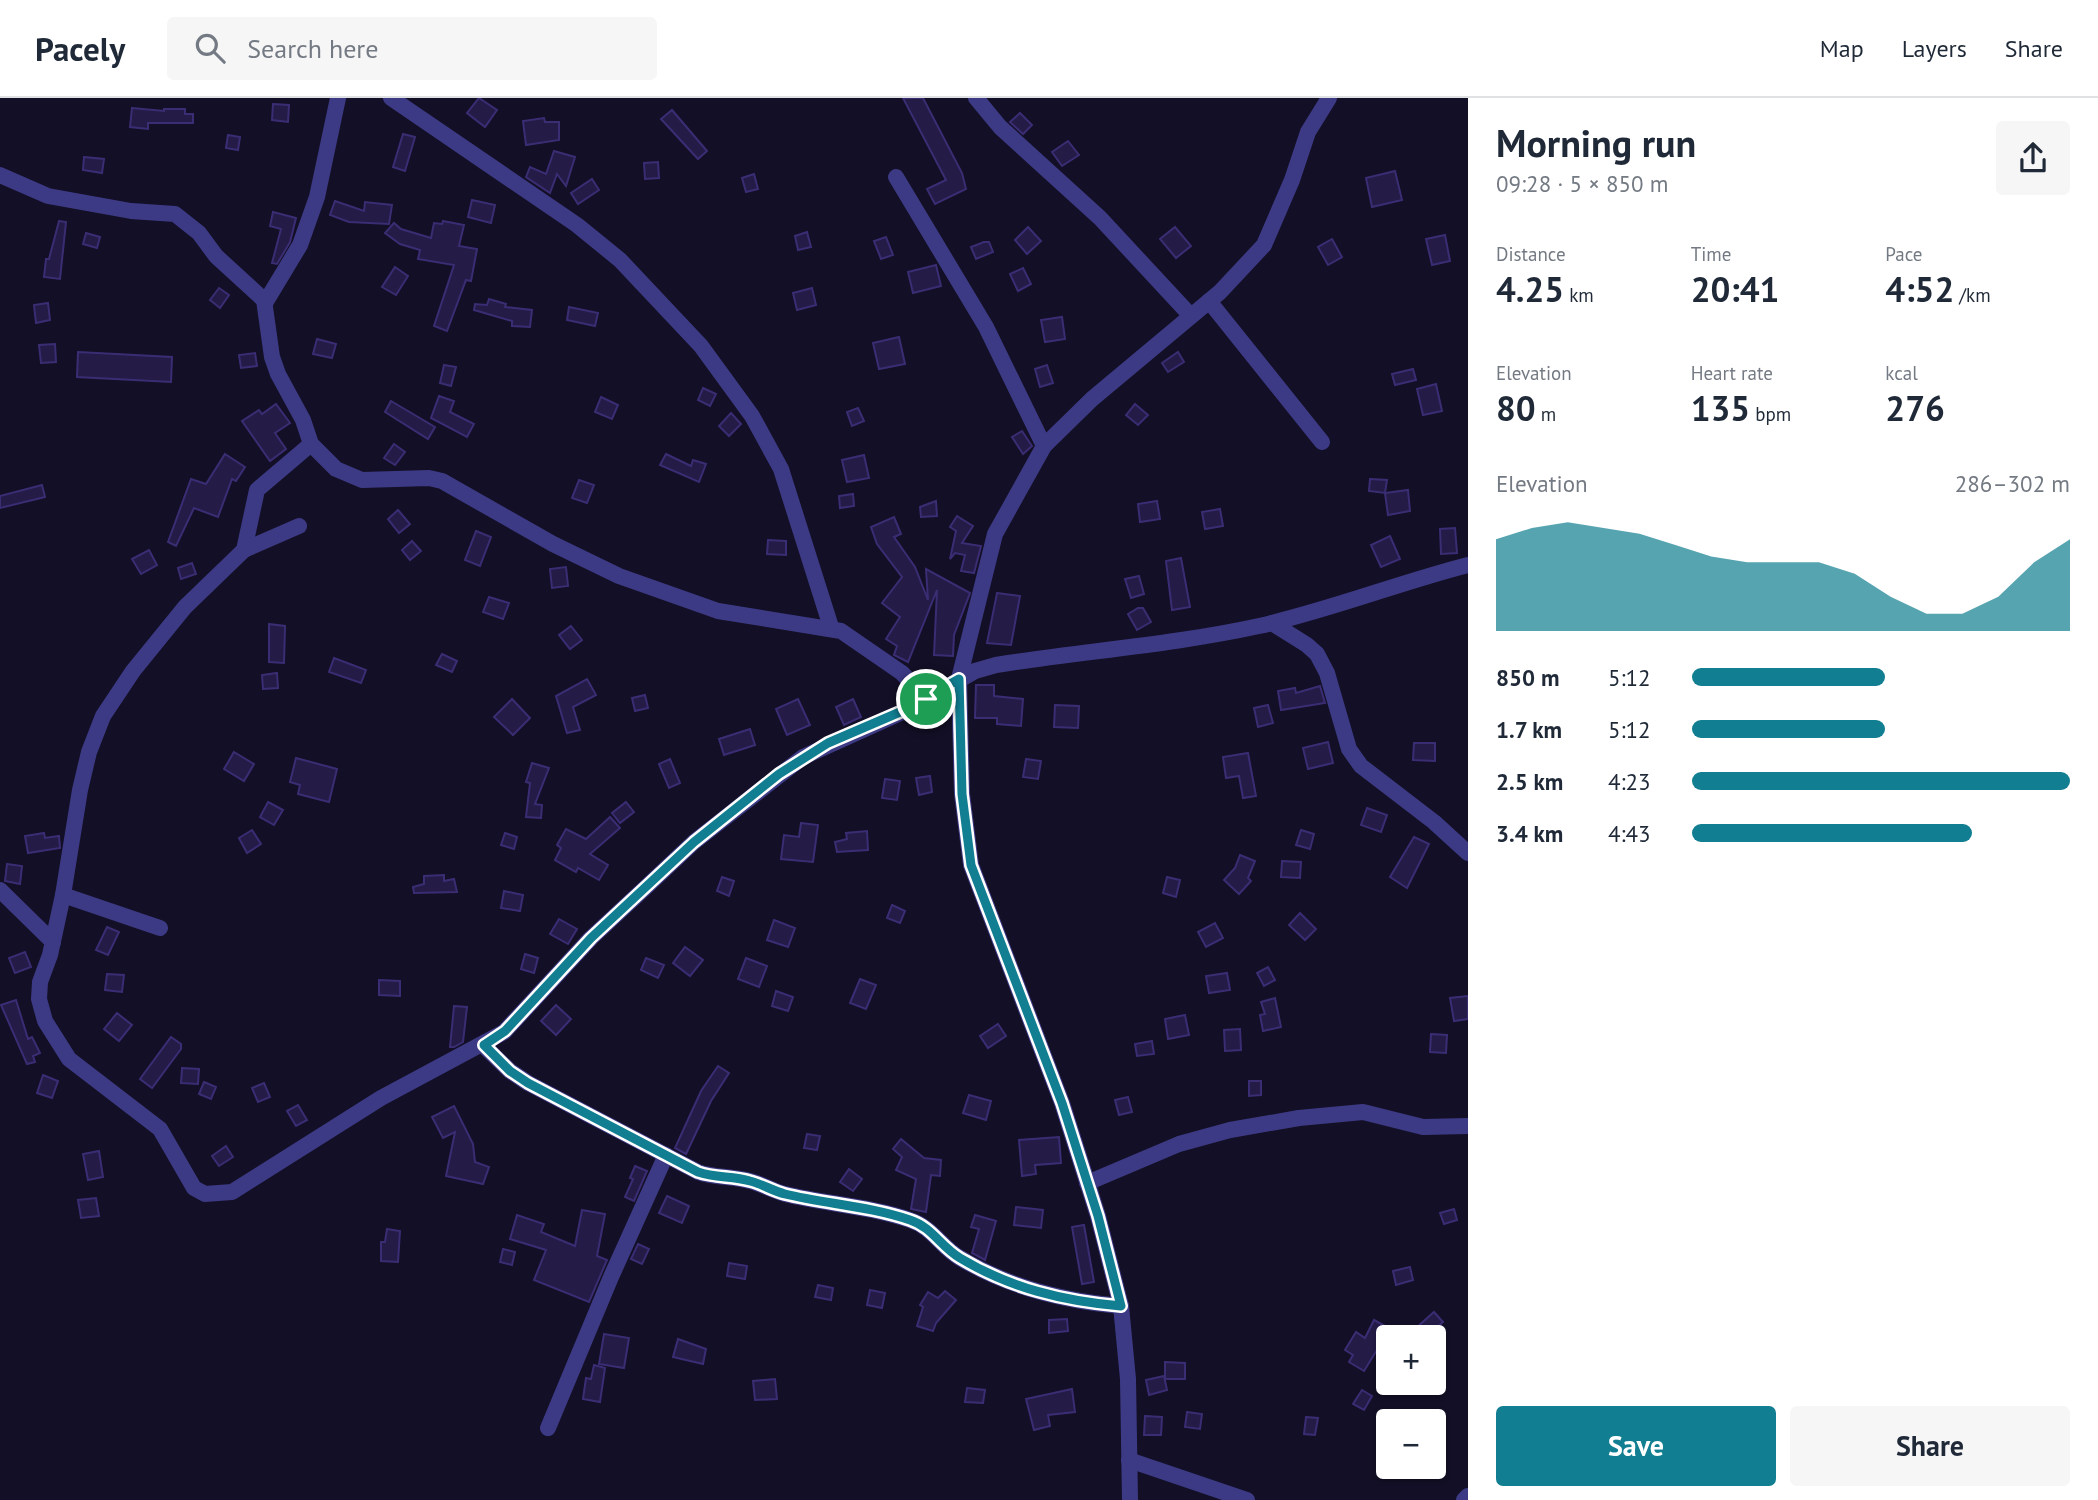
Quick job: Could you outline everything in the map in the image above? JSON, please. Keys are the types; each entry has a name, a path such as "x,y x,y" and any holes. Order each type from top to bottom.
{"street":[{"path":"265,303 300,245 313,209 338,98"},
{"path":"391,98 577,225 620,260 701,346 752,416 781,469 831,627"},
{"path":"976,98 1000,127 1100,218 1191,316"},
{"path":"1130,1500 1128,1379 1121,1306 1058,1091 971,865 962,794 959,679 995,534 1044,446 1092,399 1209,301 1264,246 1308,132 1329,98"},
{"path":"0,175 48,195 131,211 175,214 199,233 216,256 257,291 265,303 272,358 311,444 336,468 349,476 362,480 429,478 442,481 553,544 619,576 718,611 831,627 851,637 902,673 926,699"},
{"path":"896,177 986,327 1044,446"},
{"path":"1209,301 1322,442"},
{"path":"244,550 257,490 311,444"},
{"path":"299,526 244,550 185,607 133,671 103,716 89,752 53,942 40,982 39,999 45,1021 69,1059 160,1129 194,1188 205,1194 232,1192 381,1098 484,1045 505,1031 591,938 694,842 779,774 828,743 926,699 959,679 996,665 1199,639 1272,623 1468,565"},
{"path":"1272,623 1317,654 1327,673 1349,750 1361,766 1434,822 1468,853"},
{"path":"0,890 53,942"},
{"path":"63,895 160,928"},
{"path":"484,1045 510,1071 528,1083 711,1177 750,1181 788,1195 872,1209 913,1221 927,1228 956,1256 1028,1290 1083,1303 1121,1306"},
{"path":"1087,1183 1179,1144 1230,1130 1299,1118 1363,1112 1423,1127 1468,1126"},
{"path":"548,1428 666,1155"},
{"path":"1129,1460 1247,1500"},
{"path":"1464,1500 1468,1496"}],"building":[{"path":"479,98 497,110 485,127 467,113"},
{"path":"903,98 923,98 962,173 966,189 935,204 927,189 946,180"},
{"path":"273,104 289,105 288,122 272,120"},
{"path":"132,108 164,111 185,109 185,114 193,114 193,123 148,123 148,129 130,127"},
{"path":"672,110 707,151 698,159 661,119"},
{"path":"1020,113 1032,125 1023,134 1010,122"},
{"path":"544,118 545,122 559,122 559,140 526,145 523,121"},
{"path":"403,134 415,137 405,171 393,167"},
{"path":"228,135 240,137 238,150 226,148"},
{"path":"1068,141 1079,155 1062,166 1052,152"},
{"path":"554,151 575,157 566,186 557,174 550,193 526,177 530,167 546,174"},
{"path":"84,157 104,159 102,173 83,170"},
{"path":"658,162 659,178 645,179 644,163"},
{"path":"1395,171 1402,200 1372,207 1366,178"},
{"path":"754,174 758,189 746,192 742,178"},
{"path":"592,179 599,190 578,204 571,193"},
{"path":"472,200 495,205 491,223 468,217"},
{"path":"335,201 364,211 365,202 392,205 389,224 349,222 330,215"},
{"path":"273,212 296,218 290,242 277,264 272,263 281,229 270,226"},
{"path":"59,221 66,222 60,279 44,277 46,259 49,259"},
{"path":"443,221 464,225 459,246 477,249 471,281 466,280 447,331 434,326 454,265 418,259 420,250 400,244 385,233 394,223 401,229 431,238 434,223 442,224"},
{"path":"1028,227 1041,241 1027,254 1015,240"},
{"path":"1175,227 1191,246 1176,258 1160,239"},
{"path":"807,232 811,247 798,250 795,236"},
{"path":"86,233 100,237 97,248 83,244"},
{"path":"1445,235 1450,261 1432,265 1426,239"},
{"path":"886,237 893,255 881,259 874,241"},
{"path":"1332,239 1342,257 1328,265 1318,247"},
{"path":"989,242 993,252 976,259 971,247"},
{"path":"936,265 941,286 913,293 908,272"},
{"path":"395,267 408,276 396,295 382,287"},
{"path":"1023,268 1031,284 1018,291 1010,274"},
{"path":"219,288 229,295 220,308 210,300"},
{"path":"812,288 816,305 797,310 793,293"},
{"path":"489,299 506,304 505,307 532,310 530,327 512,326 512,321 474,310 475,304 487,305"},
{"path":"48,303 50,320 36,323 34,305"},
{"path":"569,307 598,313 595,326 567,320"},
{"path":"1062,317 1065,339 1045,342 1041,320"},
{"path":"899,337 905,364 879,369 873,343"},
{"path":"317,339 336,344 332,358 313,354"},
{"path":"55,344 56,362 41,363 39,345"},
{"path":"78,352 172,357 171,382 77,377"},
{"path":"1178,352 1184,362 1168,372 1162,363"},
{"path":"255,353 257,366 241,368 239,355"},
{"path":"444,365 456,367 451,386 440,383"},
{"path":"1047,365 1053,383 1040,387 1035,369"},
{"path":"1413,369 1416,380 1395,385 1392,374"},
{"path":"1436,384 1442,411 1423,415 1417,389"},
{"path":"703,388 716,394 710,406 698,400"},
{"path":"439,396 454,401 450,412 474,424 467,437 431,418"},
{"path":"601,397 618,405 612,419 595,412"},
{"path":"391,401 435,427 428,439 385,412"},
{"path":"276,404 290,423 275,433 286,449 270,461 242,421 259,410 262,414"},
{"path":"1135,404 1148,415 1138,425 1126,415"},
{"path":"858,408 864,421 852,426 847,412"},
{"path":"731,413 741,424 729,436 719,426"},
{"path":"1022,431 1032,446 1023,454 1012,437"},
{"path":"394,444 405,452 395,465 384,458"},
{"path":"225,454 245,467 236,481 232,479 218,517 194,508 176,546 168,542 191,479 206,484"},
{"path":"666,454 691,466 693,460 706,464 699,482 660,465"},
{"path":"864,455 869,478 847,482 842,460"},
{"path":"1370,479 1387,480 1385,493 1369,491"},
{"path":"579,480 594,485 587,503 572,498"},
{"path":"42,485 45,497 0,508 0,496"},
{"path":"1408,490 1410,511 1388,515 1385,493"},
{"path":"853,494 854,506 840,508 839,496"},
{"path":"936,501 937,516 921,517 920,507"},
{"path":"1157,501 1160,519 1140,522 1138,504"},
{"path":"1220,509 1223,526 1205,529 1202,512"},
{"path":"398,510 410,524 399,533 388,519"},
{"path":"957,516 973,526 962,543 981,546 974,573 961,571 965,555 955,553 950,559 956,531 950,527"},
{"path":"894,517 901,534 894,537 915,567 928,600 926,569 970,593 954,635 953,656 934,655 937,590 908,662 894,655 897,646 886,639 900,617 882,603 902,577 877,544 871,527"},
{"path":"1455,528 1457,553 1441,554 1440,529"},
{"path":"476,531 491,537 480,566 465,560"},
{"path":"1390,536 1400,559 1381,567 1371,545"},
{"path":"768,540 786,541 786,555 767,554"},
{"path":"412,541 421,551 410,560 402,550"},
{"path":"149,550 157,565 141,574 132,559"},
{"path":"1181,558 1190,607 1172,610 1166,561"},
{"path":"192,563 196,574 181,579 178,568"},
{"path":"566,567 568,586 552,588 550,569"},
{"path":"1139,576 1144,594 1131,598 1125,579"},
{"path":"997,593 1020,596 1011,645 987,643"},
{"path":"489,597 509,603 503,619 483,612"},
{"path":"1143,608 1151,622 1137,630 1128,614"},
{"path":"269,624 285,626 284,663 269,662"},
{"path":"571,626 582,640 570,649 559,635"},
{"path":"442,654 457,661 452,672 436,665"},
{"path":"334,658 366,670 361,683 329,672"},
{"path":"277,673 278,688 263,689 262,675"},
{"path":"587,679 596,695 573,707 580,730 567,733 556,696"},
{"path":"976,685 994,685 994,696 1023,699 1021,726 997,724 997,718 975,718"},
{"path":"1320,686 1325,703 1281,710 1278,691 1295,688 1296,693"},
{"path":"645,695 648,708 635,711 632,698"},
{"path":"512,699 530,718 513,735 494,717"},
{"path":"798,699 810,725 787,735 776,709"},
{"path":"853,699 861,717 844,725 836,707"},
{"path":"1055,705 1079,706 1078,728 1054,727"},
{"path":"1268,705 1273,723 1258,727 1254,708"},
{"path":"750,729 755,745 724,755 719,739"},
{"path":"1328,742 1333,763 1308,769 1303,748"},
{"path":"1414,743 1435,743 1435,761 1413,760"},
{"path":"234,752 254,764 244,781 224,769"},
{"path":"1248,753 1256,796 1243,798 1239,776 1226,778 1223,757"},
{"path":"296,758 337,769 329,802 298,794 300,785 290,782"},
{"path":"670,759 680,783 669,788 659,764"},
{"path":"1026,759 1041,761 1038,779 1023,777"},
{"path":"532,763 549,768 535,804 542,805 541,818 526,817 530,783 526,782"},
{"path":"930,776 932,792 919,795 916,778"},
{"path":"885,779 900,781 897,800 882,798"},
{"path":"268,802 283,810 274,825 260,817"},
{"path":"626,802 634,812 620,823 612,813"},
{"path":"1367,808 1387,815 1381,832 1361,825"},
{"path":"610,817 620,828 590,854 608,865 599,880 578,868 576,872 555,860 561,848 557,845 566,829 586,839"},
{"path":"801,823 818,825 813,862 781,859 784,835 799,837"},
{"path":"252,830 261,844 247,853 239,838"},
{"path":"1301,830 1314,834 1310,849 1296,845"},
{"path":"867,831 868,850 837,852 835,842 847,839 846,833"},
{"path":"44,833 45,838 59,836 60,848 28,853 25,836"},
{"path":"505,833 517,837 514,849 501,845"},
{"path":"1414,837 1429,844 1407,888 1390,877"},
{"path":"1240,855 1255,861 1248,878 1251,881 1239,894 1224,880 1235,868"},
{"path":"1282,861 1301,862 1300,878 1281,877"},
{"path":"7,864 22,866 20,884 5,881"},
{"path":"444,875 444,881 454,879 457,892 414,893 413,887 424,884 424,876"},
{"path":"722,877 734,881 729,896 717,891"},
{"path":"1167,877 1180,880 1176,897 1163,893"},
{"path":"504,891 523,895 520,911 501,908"},
{"path":"892,905 905,911 900,923 887,918"},
{"path":"1300,913 1316,929 1305,940 1289,925"},
{"path":"559,919 577,929 568,944 550,934"},
{"path":"774,920 795,928 788,947 767,940"},
{"path":"1215,923 1223,938 1206,947 1198,932"},
{"path":"107,927 119,932 108,955 96,950"},
{"path":"685,947 703,960 690,976 673,963"},
{"path":"25,952 31,967 15,973 9,958"},
{"path":"525,954 538,958 534,973 521,969"},
{"path":"646,958 664,965 658,978 641,970"},
{"path":"746,958 767,966 759,987 738,979"},
{"path":"1268,967 1275,980 1264,986 1257,973"},
{"path":"1227,973 1230,990 1209,993 1206,976"},
{"path":"107,974 124,975 122,992 105,990"},
{"path":"860,979 876,985 866,1009 850,1003"},
{"path":"379,980 400,981 400,996 379,995"},
{"path":"776,991 793,997 788,1011 772,1006"},
{"path":"1468,996 1468,1019 1454,1021 1450,998"},
{"path":"1275,998 1281,1027 1263,1031 1260,1015 1265,1014 1261,1002"},
{"path":"16,1000 28,1039 32,1037 40,1053 33,1056 35,1062 27,1064 1,1005"},
{"path":"556,1005 571,1019 556,1035 541,1021"},
{"path":"454,1006 467,1007 463,1042 450,1047"},
{"path":"117,1013 132,1025 119,1041 104,1029"},
{"path":"1185,1015 1189,1035 1168,1039 1165,1019"},
{"path":"998,1024 1006,1036 988,1048 980,1036"},
{"path":"1240,1029 1241,1050 1225,1051 1224,1030"},
{"path":"1431,1034 1447,1035 1446,1053 1430,1052"},
{"path":"171,1037 181,1044 181,1049 152,1088 140,1079"},
{"path":"1152,1041 1154,1054 1137,1056 1135,1044"},
{"path":"718,1066 729,1073 711,1101 686,1154 675,1148 701,1091"},
{"path":"182,1068 199,1069 198,1084 181,1083"},
{"path":"43,1075 58,1081 52,1098 37,1093"},
{"path":"1249,1081 1261,1081 1261,1095 1249,1096"},
{"path":"204,1082 216,1087 211,1099 199,1094"},
{"path":"264,1083 270,1097 258,1102 252,1088"},
{"path":"969,1095 991,1101 986,1120 963,1113"},
{"path":"1128,1097 1132,1112 1119,1115 1115,1100"},
{"path":"298,1105 307,1120 296,1126 287,1111"},
{"path":"454,1106 473,1144 475,1162 489,1167 483,1184 446,1176 455,1132 443,1138 432,1117"},
{"path":"807,1134 820,1136 817,1150 804,1148"},
{"path":"1059,1137 1061,1163 1035,1165 1036,1174 1022,1176 1019,1140"},
{"path":"901,1139 924,1158 941,1160 940,1176 931,1175 926,1212 911,1209 916,1179 896,1170 902,1157 893,1149"},
{"path":"226,1146 233,1157 219,1166 212,1156"},
{"path":"99,1151 103,1177 88,1180 83,1154"},
{"path":"635,1166 647,1171 634,1201 625,1197"},
{"path":"849,1169 862,1179 853,1191 840,1182"},
{"path":"667,1196 689,1206 682,1223 659,1213"},
{"path":"96,1198 99,1216 81,1218 78,1200"},
{"path":"1016,1207 1043,1210 1041,1228 1014,1225"},
{"path":"1454,1209 1457,1220 1444,1224 1440,1213"},
{"path":"582,1210 605,1214 597,1256 607,1260 589,1302 534,1280 546,1250 510,1239 517,1215 544,1224 541,1232 575,1246"},
{"path":"975,1215 996,1221 985,1260 972,1253 979,1229 971,1227"},
{"path":"1084,1225 1094,1282 1082,1284 1072,1227"},
{"path":"387,1229 400,1231 398,1262 381,1261 381,1242 385,1242"},
{"path":"638,1244 649,1249 642,1264 631,1259"},
{"path":"503,1249 515,1252 512,1265 500,1262"},
{"path":"729,1263 747,1266 745,1279 727,1276"},
{"path":"1410,1267 1413,1280 1396,1285 1393,1271"},
{"path":"818,1285 833,1288 831,1300 815,1297"},
{"path":"870,1290 885,1293 882,1308 867,1305"},
{"path":"945,1291 956,1300 936,1323 933,1331 917,1326 923,1307 920,1305 928,1292 938,1298"},
{"path":"1434,1312 1443,1322 1440,1325 1419,1325"},
{"path":"1067,1319 1068,1331 1049,1333 1049,1320"},
{"path":"1374,1320 1383,1325 1376,1325 1376,1352 1364,1371 1349,1362 1353,1355 1345,1350 1356,1332 1365,1338"},
{"path":"604,1334 629,1338 624,1368 599,1364"},
{"path":"678,1339 706,1349 703,1364 673,1357"},
{"path":"1165,1362 1185,1363 1185,1379 1165,1379"},
{"path":"594,1365 605,1368 600,1402 583,1399 586,1378 591,1379"},
{"path":"1164,1376 1167,1390 1149,1395 1146,1380"},
{"path":"775,1379 777,1399 755,1400 753,1381"},
{"path":"967,1388 985,1390 983,1403 965,1402"},
{"path":"1072,1389 1075,1412 1048,1415 1050,1426 1034,1430 1026,1399"},
{"path":"1362,1390 1372,1396 1364,1410 1353,1404"},
{"path":"1187,1412 1202,1414 1200,1429 1185,1427"},
{"path":"1145,1416 1162,1417 1161,1435 1144,1435"},
{"path":"1306,1417 1318,1418 1315,1435 1304,1434"}],"route":[{"path":"959,679 962,794 971,865 1062,1103 1098,1216 1121,1306 1083,1303 1028,1290 956,1256 927,1228 913,1221 872,1209 788,1195 750,1181 711,1177 698,1172 528,1083 510,1071 484,1045 505,1031 559,976 591,938 694,842 779,774 828,743 926,699 959,679"}]}
